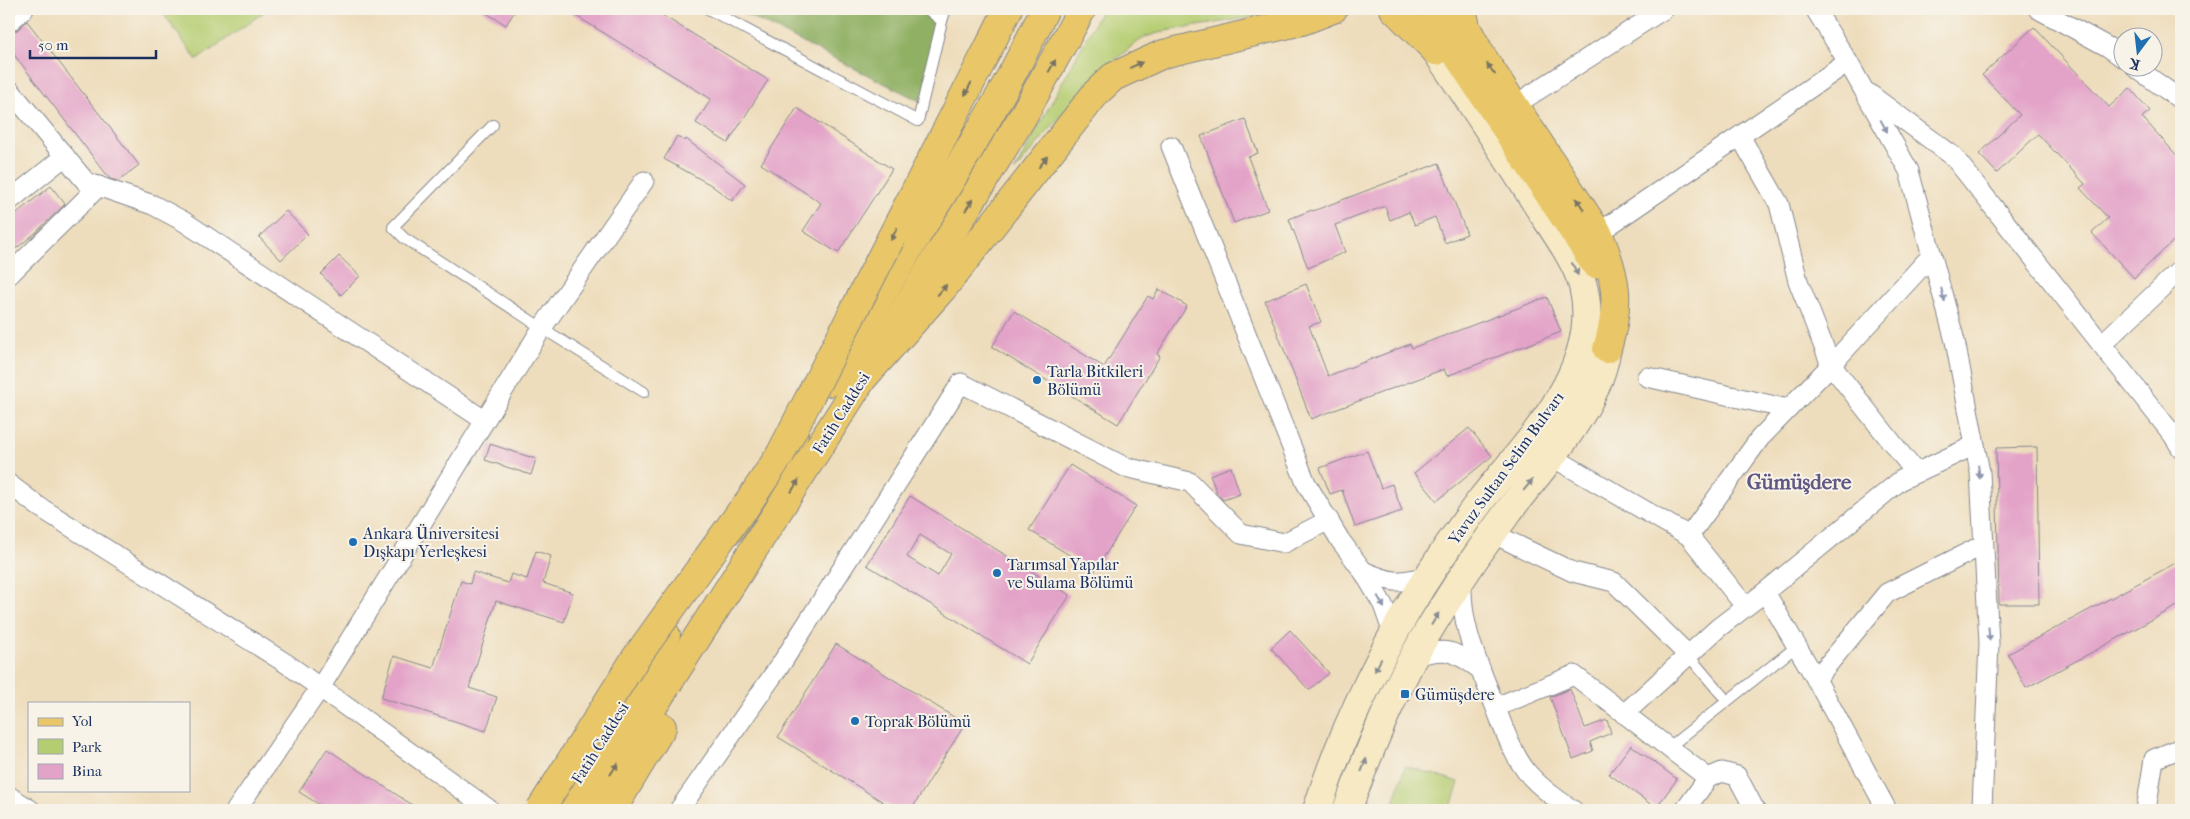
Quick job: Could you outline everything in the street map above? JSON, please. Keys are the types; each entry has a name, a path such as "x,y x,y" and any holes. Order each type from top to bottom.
{"main road":[{"path":"780,455 1008,9"},
{"name":"Fatih Caddesi","path":"558,810 742,510 845,357 916,236 952,181 1002,94 1045,9"},
{"name":"Fatih Caddesi","path":"587,810 769,528 863,378 1023,116 1082,9"},
{"path":"863,378 944,288 1096,93 1113,77 1163,54 1302,21 1333,9"},
{"path":"1394,9 1436,51"},
{"path":"1408,9 1436,51"},
{"name":"Yavuz Sultan Selim Bulvarı","path":"1347,810 1377,731 1438,615 1499,523 1558,449 1574,425 1588,401 1607,349 1608,329 1603,294 1595,264 1444,35 1433,9"},
{"path":"1462,9 1466,27 1481,55 1598,233 1611,262 1617,311 1607,349"},
{"name":"Yavuz Sultan Selim Bulvarı","path":"1317,810 1350,721 1394,636 1428,576 1470,515 1541,424 1570,378 1581,355 1586,334 1583,285 1570,258 1495,139 1436,51"},
{"path":"540,810 635,659 742,510"},
{"path":"612,810 689,683 769,528"}],"street":[{"path":"9,22 24,9"},
{"path":"1515,105 1664,9"},
{"path":"1815,9 1848,62 1909,171 1955,340 1980,472 1989,643 1982,808 1978,810"},
{"path":"2038,9 2112,50"},
{"path":"1598,233 1848,62"},
{"path":"2150,78 2181,100"},
{"path":"9,89 86,182 153,204 183,220 484,420"},
{"path":"1863,89 1953,156 2178,438"},
{"path":"1740,136 1779,204 1798,281 1831,365 1916,473"},
{"path":"1172,146 1306,483 1363,570 1383,605 1394,636"},
{"path":"9,201 65,156"},
{"path":"236,810 320,688 542,328 644,181"},
{"path":"9,275 99,186"},
{"path":"1689,536 1760,438 1831,365 1932,255"},
{"path":"2102,344 2181,269"},
{"path":"1647,377 1788,410"},
{"path":"679,810 783,661 961,383 1126,467 1190,482 1242,534 1284,543 1329,520"},
{"path":"1624,714 1745,606 1765,592 1901,480 1975,445"},
{"path":"1560,462 1689,536 1745,606"},
{"path":"9,484 38,506 287,664 490,810"},
{"path":"1502,538 1572,572 1614,582 1688,655"},
{"path":"1816,679 1887,593 1983,545"},
{"path":"1363,570 1384,580 1403,582 1428,576"},
{"path":"1462,578 1461,603 1471,646 1509,744 1527,771 1549,794 1572,810"},
{"path":"1765,592 1816,679 1887,810"},
{"path":"1415,656 1438,650 1449,652 1461,656 1481,670"},
{"path":"1496,707 1574,675 1708,778"},
{"path":"2146,810 2154,759 2181,748"},
{"path":"1685,810 1708,778 1722,772 1737,776 1755,810"},
{"path":"9,796 31,810"}],"lane":[{"path":"708,9 918,121 946,9"},
{"path":"927,9 942,21"},
{"path":"493,124 393,227 404,238 644,392"},
{"path":"1668,748 1797,646"},
{"path":"1688,655 1727,701"}],"green space":[{"path":"160,9 268,9 197,60"},
{"path":"735,9 917,9 936,24 924,103"},
{"path":"1102,9 1291,9 1267,15 1165,31 1145,37 1089,82 1014,172"},
{"path":"1405,766 1459,782 1450,810 1392,810"}],"building":[{"path":"480,9 516,9 506,25"},
{"path":"565,9 652,9 768,80 728,143 696,123 711,99"},
{"path":"27,21 139,165 118,181 110,179 9,48 9,33 16,31"},
{"path":"2034,27 2109,107 2130,88 2150,111 2142,117 2181,160 2181,234 2134,278 2092,233 2108,218 2080,188 2085,184 2038,134 1997,173 1979,154 2020,115 1982,75"},
{"path":"797,108 892,169 838,253 803,231 821,203 761,164"},
{"path":"1245,119 1258,153 1248,157 1268,210 1234,223 1201,136"},
{"path":"677,136 685,141 686,139 745,184 732,201 711,185 664,159"},
{"path":"1439,163 1467,234 1445,243 1435,217 1415,225 1409,212 1390,220 1385,206 1335,225 1345,252 1308,268 1289,219"},
{"path":"51,186 65,204 33,235 9,254 9,219"},
{"path":"286,211 308,234 281,260 259,237"},
{"path":"339,256 360,276 341,295 321,274"},
{"path":"1306,284 1321,322 1309,326 1328,376 1410,344 1412,348 1547,297 1561,332 1447,376 1444,369 1311,419 1265,301"},
{"path":"1159,289 1187,306 1157,354 1160,356 1118,424 992,347 1014,311 1104,367 1148,296 1153,299"},
{"path":"1469,428 1492,456 1437,501 1414,473"},
{"path":"490,444 536,459 531,475 485,460"},
{"path":"2037,447 2039,604 1999,604 1996,448"},
{"path":"1367,451 1381,488 1392,484 1402,511 1355,527 1342,490 1330,494 1320,468"},
{"path":"1070,465 1136,506 1095,571 1029,530"},
{"path":"1231,467 1240,494 1223,500 1217,493 1210,475"},
{"path":"910,496 1070,595 1027,664 867,565","holes":["920,535 951,554 938,576 907,557"]},
{"path":"536,551 551,556 543,583 573,593 564,622 496,601 469,688 497,697 486,731 381,698 394,656 433,668 461,581 470,584 473,572 508,583 511,574 527,579"},
{"path":"2181,560 2181,604 2026,688 2008,654"},
{"path":"1290,630 1329,673 1309,690 1271,648"},
{"path":"836,644 965,724 911,810 896,810 778,737"},
{"path":"1570,689 1585,728 1607,720 1611,733 1590,742 1593,751 1573,759 1550,697"},
{"path":"1631,745 1677,779 1656,808 1609,774"},
{"path":"327,749 420,810 328,810 299,792"}],"place":[{"name":"Tarla Bitkileri Bölümü","path":"1037,380"},
{"name":"Ankara Üniversitesi Dışkapı Yerleşkesi","path":"353,542"},
{"name":"Tarımsal Yapılar ve Sulama Bölümü","path":"997,573"},
{"name":"Gümüşdere","path":"1405,694"},
{"name":"Toprak Bölümü","path":"855,721"}],"district":[{"name":"Gümüşdere","path":"1799,482"}]}
